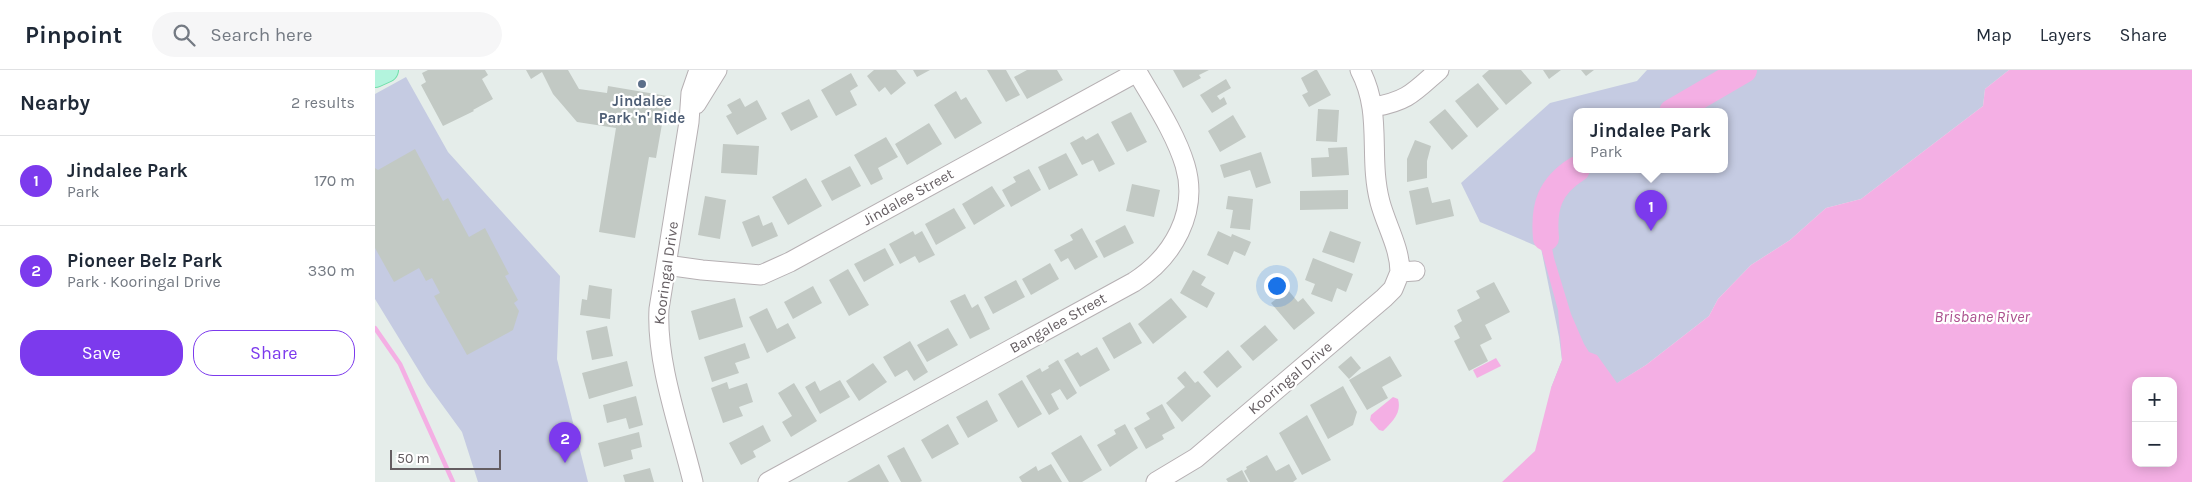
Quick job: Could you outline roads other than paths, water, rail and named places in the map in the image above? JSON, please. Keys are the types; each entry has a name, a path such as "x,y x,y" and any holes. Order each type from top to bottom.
{"street":[{"name":"Kooringal Drive","path":"693,482 666,372 658,331 659,308 689,122 690,101 699,81 717,70"},
{"path":"1360,70 1368,86 1374,107 1396,103 1406,98 1439,70"},
{"name":"Jindalee Street","path":"666,265 761,275 790,262 1137,71"},
{"name":"Bangalee Street","path":"768,482 1134,282 1160,262 1171,248 1182,227 1187,205 1188,184 1180,154 1137,71"},
{"name":"Kooringal Drive","path":"1156,482 1196,458 1338,338 1389,293 1408,271 1399,260 1377,190 1374,107"}],"water":[{"name":"Brisbane River","path":"2009,70 2192,70 2192,482 1502,482 1535,451 1551,388 1562,360 1558,310 1541,248 1541,227 1547,204 1548,228 1554,258 1571,314 1589,352 1597,355 1617,383 1646,365 1709,316 1718,299 1751,265 1790,240 1826,208 1861,199 1983,106 1985,89"},
{"path":"1496,358 1501,366 1477,378 1473,370"},
{"path":"1393,397 1398,399 1399,409 1393,421 1383,431 1379,430 1370,420 1371,415"}],"waterway":[{"path":"1679,108 1744,70"},
{"path":"1546,238 1546,216 1550,198 1560,182 1573,172"},
{"path":"375,328 400,364 453,482"}],"place":[{"name":"Jindalee Park 'n' Ride","path":"642,84"},
{"name":"Jindalee Park","path":"1651,231"},
{"name":"Pioneer Belz Park","path":"565,463"}]}
